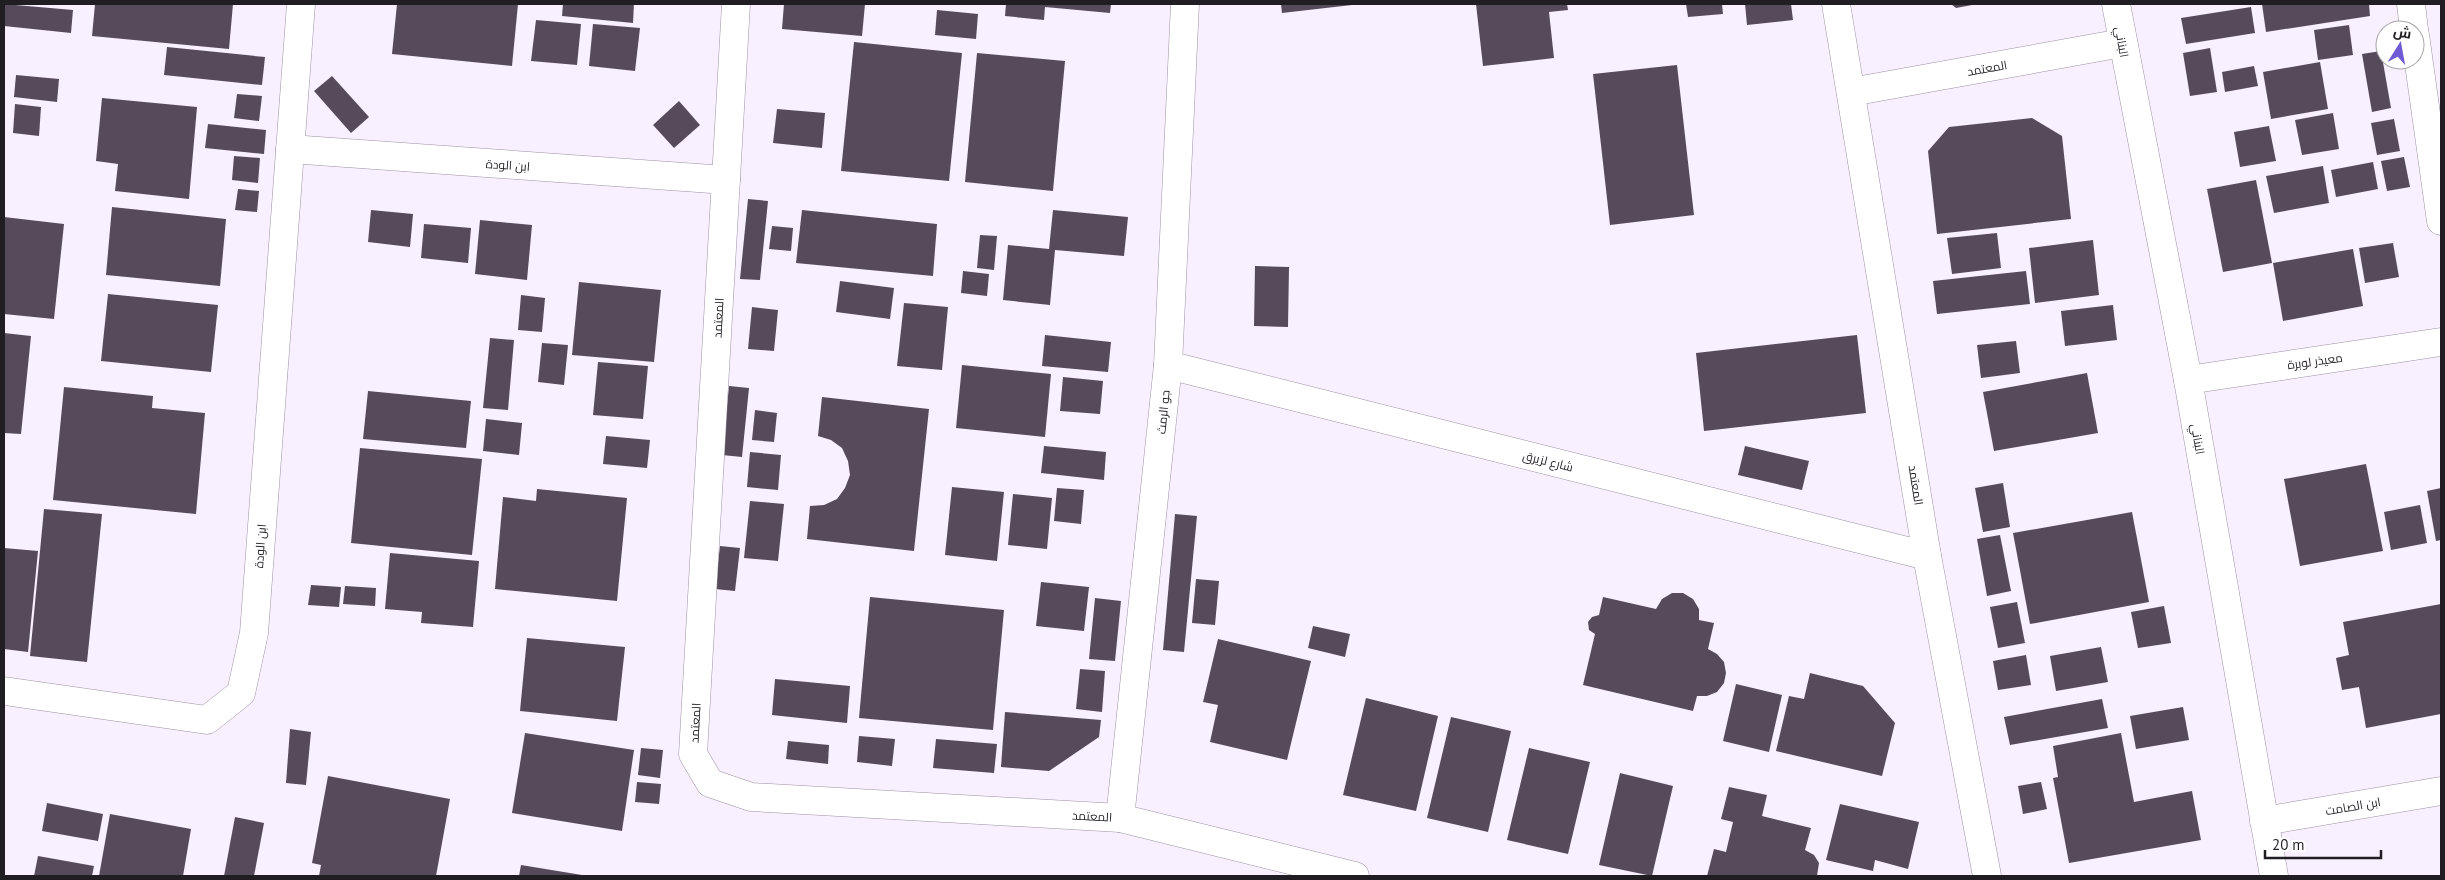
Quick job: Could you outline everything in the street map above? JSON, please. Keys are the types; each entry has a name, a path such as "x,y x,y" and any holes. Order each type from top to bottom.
{"street":[{"name":"ابن الودة","path":"4,691 207,720 241,693 254,633 301,4"},
{"name":"المعتمد","path":"736,4 693,754 710,783 751,797 1120,818 1355,876"},
{"name":"جو الرمث","path":"1120,818 1168,365 1185,4"},
{"name":"المعتمد","path":"1836,4 1927,556 1987,876"},
{"name":"البناني","path":"2116,4 2188,380 2274,876"},
{"path":"2411,4 2413,20"},
{"name":"المعتمد","path":"1851,92 2122,43"},
{"path":"2420,70 2441,221"},
{"name":"ابن الودة","path":"290,149 726,180"},
{"name":"معيذر لوبرة","path":"2188,380 2441,342"},
{"name":"شارع لزيرق","path":"1168,365 1927,556"},
{"name":"ابن الصامت","path":"2264,821 2441,791"}],"building":[{"path":"4,4 73,10 71,33 4,26"},
{"path":"95,4 233,4 229,49 92,36"},
{"path":"397,4 518,4 512,66 392,54"},
{"path":"563,4 634,4 633,23 562,16"},
{"path":"784,4 865,4 862,36 782,29"},
{"path":"1006,4 1111,4 1110,13 1045,7 1044,20 1005,16"},
{"path":"1281,4 1352,4 1352,5 1282,13"},
{"path":"1476,4 1567,4 1568,10 1549,12 1554,58 1483,66"},
{"path":"1686,4 1722,4 1723,14 1688,17"},
{"path":"1745,4 1791,4 1793,20 1747,25"},
{"path":"1951,4 1972,4 1972,5 1956,8"},
{"path":"2262,4 2369,4 2370,16 2266,32"},
{"path":"2251,7 2255,33 2186,44 2181,18"},
{"path":"937,10 978,14 976,39 935,35"},
{"path":"536,20 581,24 577,65 531,61"},
{"path":"593,24 640,28 635,71 589,66"},
{"path":"2349,25 2353,55 2318,60 2314,30"},
{"path":"854,42 962,53 949,181 841,171"},
{"path":"167,47 265,57 262,85 164,75"},
{"path":"2210,48 2217,92 2190,96 2183,53"},
{"path":"2375,52 2375,70 2384,70 2391,108 2372,112 2362,54"},
{"path":"977,53 1065,61 1053,191 965,182"},
{"path":"2320,62 2328,109 2271,119 2263,72"},
{"path":"1677,65 1694,215 1610,225 1593,74"},
{"path":"2254,66 2258,86 2225,92 2222,72"},
{"path":"16,75 59,79 57,102 14,97"},
{"path":"332,76 369,117 351,133 314,91"},
{"path":"237,94 262,96 259,121 234,118"},
{"path":"102,98 197,107 189,199 115,191 118,164 96,161"},
{"path":"679,101 700,125 674,148 653,125"},
{"path":"15,104 41,107 39,136 13,133"},
{"path":"777,109 825,113 822,148 773,143"},
{"path":"2333,113 2339,149 2302,155 2295,120"},
{"path":"2032,118 2062,136 2071,219 1937,234 1928,151 1949,127"},
{"path":"2394,119 2400,151 2377,155 2371,123"},
{"path":"208,124 266,130 264,154 205,148"},
{"path":"2269,126 2276,161 2240,167 2234,132"},
{"path":"234,156 260,158 258,183 232,180"},
{"path":"2404,157 2410,187 2387,191 2381,161"},
{"path":"2373,162 2378,189 2336,197 2331,170"},
{"path":"2323,166 2329,203 2274,213 2266,176"},
{"path":"2256,180 2272,263 2223,272 2207,189"},
{"path":"238,189 259,191 257,212 235,210"},
{"path":"748,199 768,201 760,280 740,279"},
{"path":"112,207 226,219 220,286 106,275"},
{"path":"371,210 413,214 410,247 368,242"},
{"path":"802,210 937,224 933,276 796,263"},
{"path":"1053,210 1128,217 1124,256 1055,250 1050,305 1003,300 1008,245 1049,249"},
{"path":"4,217 64,224 54,319 4,314"},
{"path":"480,220 532,225 527,280 475,274"},
{"path":"424,224 471,228 468,263 421,258"},
{"path":"772,226 793,228 791,251 769,249"},
{"path":"1997,233 2001,268 1952,274 1947,238"},
{"path":"980,235 997,236 994,270 977,268"},
{"path":"2093,240 2099,295 2035,303 2029,248"},
{"path":"2393,243 2399,277 2365,283 2359,248"},
{"path":"2353,249 2363,306 2283,321 2273,263"},
{"path":"1255,266 1289,267 1288,327 1254,326"},
{"path":"963,271 989,274 987,296 961,293"},
{"path":"2026,271 2030,304 1937,314 1933,281"},
{"path":"840,281 894,288 890,319 836,312"},
{"path":"579,282 661,290 654,362 572,355"},
{"path":"108,294 218,305 211,372 101,361"},
{"path":"521,295 545,298 542,332 518,330"},
{"path":"904,303 948,307 942,370 897,366"},
{"path":"2113,305 2117,340 2065,346 2061,311"},
{"path":"752,307 778,310 774,351 748,349"},
{"path":"4,333 31,336 21,434 4,433"},
{"path":"1045,335 1111,342 1108,372 1042,366"},
{"path":"1857,335 1866,413 1704,431 1696,353"},
{"path":"490,338 514,340 508,410 483,408"},
{"path":"2016,341 2020,373 1981,378 1977,345"},
{"path":"542,343 568,345 564,385 538,382"},
{"path":"598,362 648,366 643,419 593,415"},
{"path":"962,365 1051,374 1045,437 956,428"},
{"path":"2087,373 2098,433 1994,451 1983,392"},
{"path":"1063,377 1103,381 1100,414 1060,411"},
{"path":"729,386 749,388 742,457 722,455"},
{"path":"64,387 153,396 152,408 205,413 196,514 53,500"},
{"path":"368,391 471,401 466,448 363,439"},
{"path":"822,397 929,409 914,551 807,539 810,506 824,505 837,499 845,488 850,475 848,461 842,448 831,440 818,436"},
{"path":"755,410 777,413 774,442 752,440"},
{"path":"486,419 522,423 519,455 483,451"},
{"path":"606,436 650,440 647,468 603,464"},
{"path":"1044,446 1106,452 1104,480 1041,473"},
{"path":"1745,446 1809,461 1802,490 1738,475"},
{"path":"360,448 482,459 472,555 351,543"},
{"path":"750,452 781,455 778,490 747,487"},
{"path":"2366,464 2383,551 2300,566 2284,479"},
{"path":"2003,483 2010,527 1983,532 1975,488"},
{"path":"952,487 1004,492 997,561 945,555"},
{"path":"1057,488 1084,490 1081,524 1054,521"},
{"path":"2441,488 2441,540 2436,541 2427,491"},
{"path":"537,489 627,498 617,601 495,589 503,497 536,501"},
{"path":"1013,494 1052,498 1047,549 1008,545"},
{"path":"750,501 784,504 778,561 744,558"},
{"path":"2420,505 2427,543 2391,550 2384,512"},
{"path":"44,509 102,514 87,662 30,656"},
{"path":"2132,512 2149,602 2030,624 2013,533"},
{"path":"1175,514 1197,516 1184,652 1163,650"},
{"path":"2000,535 2011,591 1987,596 1977,539"},
{"path":"720,546 740,548 735,591 715,589"},
{"path":"4,548 38,551 28,652 4,649"},
{"path":"390,553 479,561 473,627 421,623 422,612 385,609"},
{"path":"1196,579 1219,581 1215,625 1192,623"},
{"path":"1041,582 1089,587 1084,631 1036,626"},
{"path":"311,585 341,587 339,607 308,605"},
{"path":"345,586 376,588 375,606 343,604"},
{"path":"1672,593 1683,593 1693,599 1699,609 1699,620 1714,623 1708,649 1717,654 1724,662 1726,673 1724,683 1717,692 1707,696 1697,696 1693,711 1583,685 1595,634 1589,630 1588,622 1592,617 1599,615 1603,597 1656,609 1662,599"},
{"path":"870,597 1004,610 993,730 859,718"},
{"path":"1095,598 1121,601 1115,661 1089,659"},
{"path":"2017,602 2025,643 1998,648 1990,607"},
{"path":"2441,604 2441,714 2366,728 2359,687 2342,690 2336,658 2349,655 2343,622"},
{"path":"2164,606 2171,643 2138,648 2131,612"},
{"path":"1313,626 1350,634 1345,657 1308,648"},
{"path":"527,638 625,647 617,721 520,711"},
{"path":"1218,639 1311,661 1287,760 1210,742 1218,705 1203,702"},
{"path":"2101,647 2108,682 2056,691 2050,656"},
{"path":"2026,655 2031,685 1998,690 1993,661"},
{"path":"1080,669 1105,671 1102,712 1076,709"},
{"path":"1810,673 1863,686 1895,723 1882,776 1776,751 1789,696 1804,699"},
{"path":"775,679 850,686 847,723 772,715"},
{"path":"1736,684 1782,695 1769,752 1723,741"},
{"path":"1366,698 1438,716 1416,811 1343,795"},
{"path":"2102,699 2108,728 2010,745 2004,717"},
{"path":"2183,707 2189,740 2136,749 2130,716"},
{"path":"1005,712 1101,720 1099,737 1049,771 1001,767"},
{"path":"1451,717 1511,731 1488,832 1427,818"},
{"path":"290,729 311,732 306,785 286,783"},
{"path":"525,733 634,750 622,831 512,813"},
{"path":"2121,733 2134,802 2192,791 2201,840 2069,863 2053,778 2058,777 2053,746"},
{"path":"859,736 895,739 892,766 857,762"},
{"path":"936,739 997,744 994,773 933,768"},
{"path":"788,741 829,745 828,764 786,759"},
{"path":"641,748 663,750 660,778 638,775"},
{"path":"1529,748 1590,762 1568,854 1507,840"},
{"path":"1620,773 1673,786 1652,876 1599,865"},
{"path":"328,776 450,799 436,876 319,876 321,865 312,863"},
{"path":"637,782 661,784 659,804 635,802"},
{"path":"2041,782 2047,809 2023,814 2018,786"},
{"path":"1729,787 1767,795 1762,816 1811,828 1805,850 1814,855 1819,863 1817,876 1707,876 1714,849 1726,852 1733,822 1721,819"},
{"path":"47,803 103,814 98,841 42,831"},
{"path":"1840,804 1919,822 1908,869 1875,860 1873,871 1826,860"},
{"path":"110,814 191,829 183,876 99,876"},
{"path":"235,817 264,823 254,876 224,876"},
{"path":"38,856 94,866 92,876 34,876"},
{"path":"521,865 582,875 582,876 519,876"}]}
